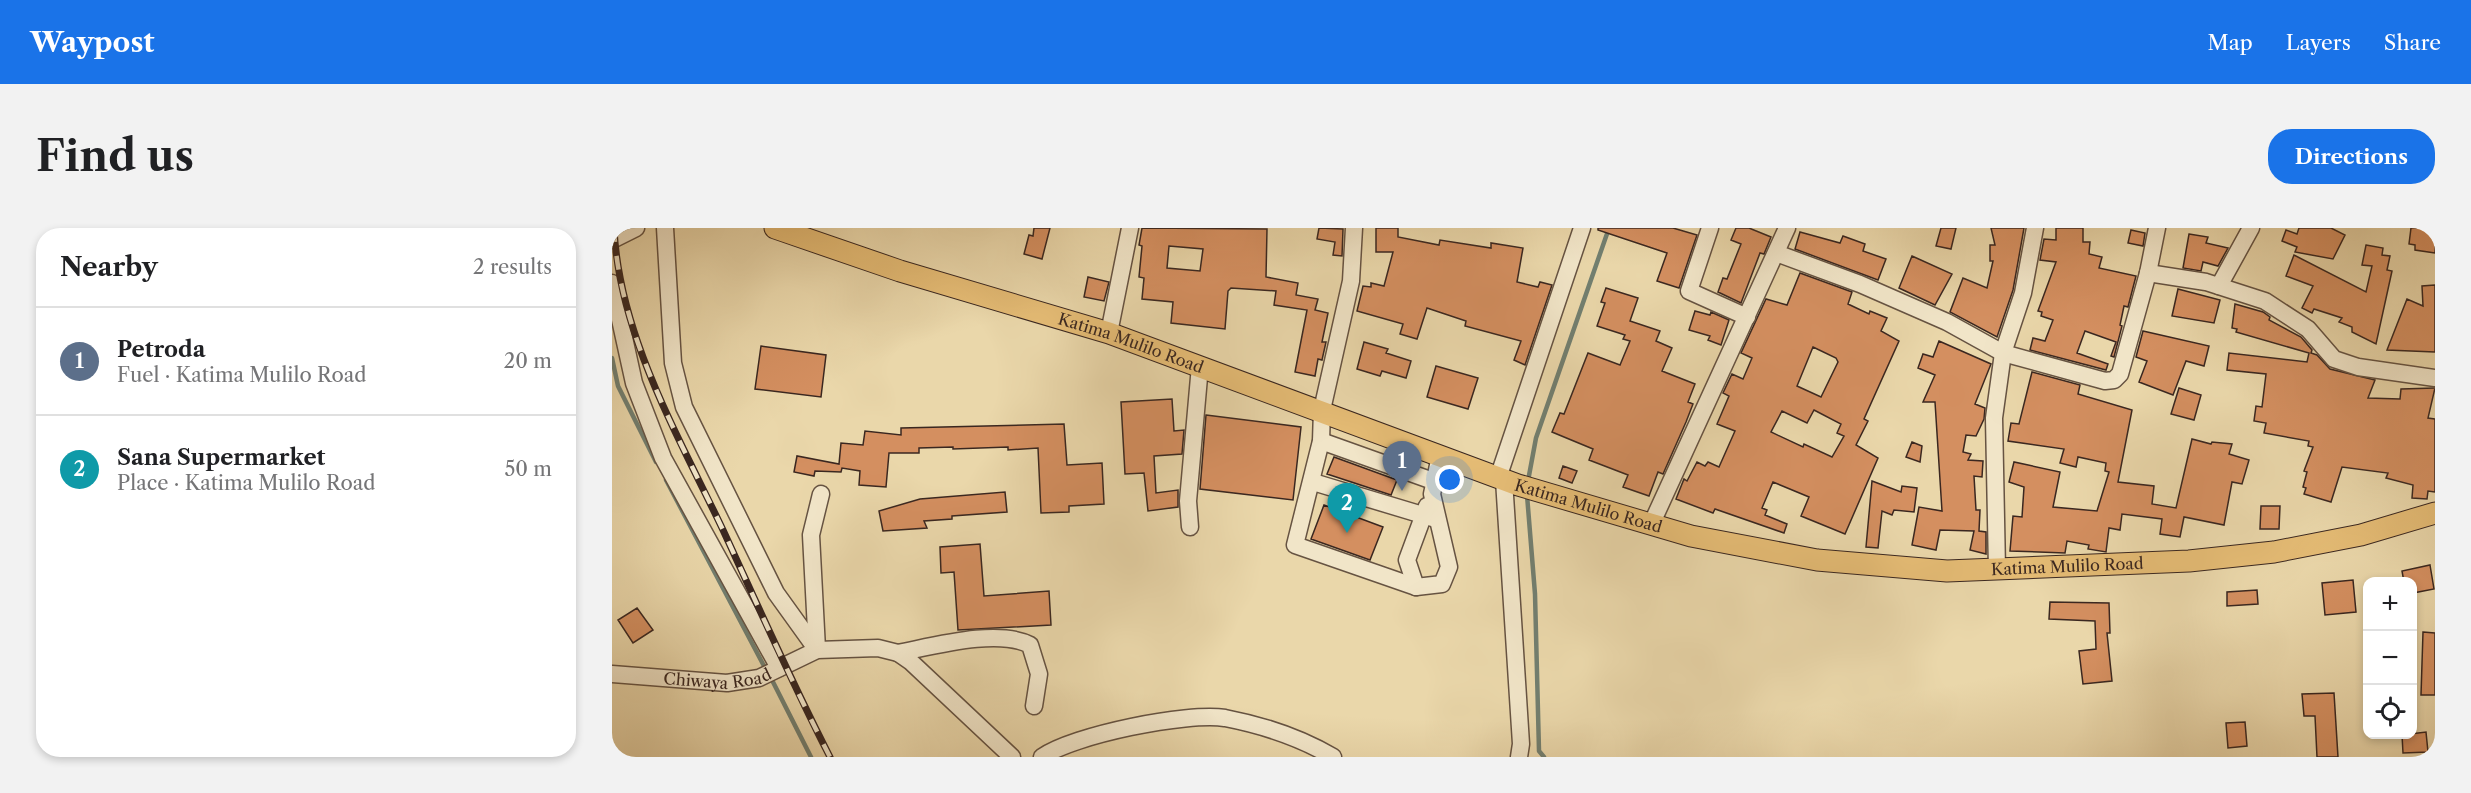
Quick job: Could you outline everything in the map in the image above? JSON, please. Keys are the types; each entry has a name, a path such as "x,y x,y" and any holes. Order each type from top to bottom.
{"main road":[{"name":"Katima Mulilo Road","path":"775,228 922,278 1109,333 1514,483 1691,536 1816,560 1947,572 2189,561 2274,552 2361,536 2435,513"}],"street":[{"path":"612,240 636,228"},
{"path":"665,228 673,363 684,407 776,593 817,650"},
{"path":"1109,333 1130,228"},
{"path":"1354,228 1351,281 1322,410 1321,441 1295,545 1416,586 1442,584 1449,567 1429,517"},
{"path":"1519,757 1521,744 1514,483 1582,228"},
{"path":"1710,228 1689,291 1747,317"},
{"path":"1651,525 1787,228"},
{"path":"1997,570 1994,417 2003,352 2023,293 2035,228"},
{"path":"1776,253 1860,284 1947,322 2003,352 2105,381 2114,380 2120,374 2148,273 2157,228"},
{"path":"2219,286 2251,228"},
{"path":"2148,273 2219,286 2273,306 2308,329 2334,358 2358,367 2435,378"},
{"path":"612,284 634,383 663,458 779,668"},
{"path":"1190,527 1188,501 1200,366"},
{"path":"1321,441 1432,488"},
{"path":"1416,586 1407,560 1429,517 1432,488 1440,456"},
{"path":"1312,482 1429,517"},
{"path":"817,650 811,536 821,494"},
{"path":"898,653 987,639 1016,637 1030,645 1039,674 1034,706"},
{"path":"817,650 878,648 898,653 911,662 1012,757"},
{"name":"Chiwaya Road","path":"612,675 728,683 759,678 817,650"},
{"path":"1042,757 1103,732 1188,718 1224,718 1309,742 1332,757"}],"building":[{"path":"1034,228 1050,228 1042,259 1024,254 1029,235 1033,236"},
{"path":"1142,228 1267,229 1266,277 1298,283 1296,295 1318,299 1315,310 1328,313 1322,342 1326,342 1322,360 1318,359 1315,376 1295,372 1307,310 1274,305 1276,291 1231,288 1228,291 1225,329 1171,323 1173,302 1142,299 1144,278 1139,277 1142,246 1139,245","holes":["1169,246 1203,249 1200,271 1167,268"]},
{"path":"1319,228 1343,229 1342,256 1333,255 1335,242 1317,239"},
{"path":"1376,228 1398,228 1398,237 1439,245 1440,240 1491,248 1491,243 1523,248 1517,282 1538,287 1540,282 1552,285 1525,365 1514,360 1521,341 1465,326 1466,321 1427,308 1417,339 1400,334 1403,324 1357,311 1363,286 1371,287 1371,283 1384,286 1393,252 1376,252"},
{"path":"1598,228 1673,228 1697,235 1679,288 1657,281 1667,253 1598,230"},
{"path":"1736,228 1749,228 1771,237 1764,254 1760,253 1741,303 1718,292 1723,278 1727,279 1741,244 1731,240"},
{"path":"1941,228 1956,228 1951,249 1936,246"},
{"path":"1991,228 2024,228 2013,290 1997,337 1950,312 1963,278 1987,288 1993,261 1990,261 1990,245 1995,245"},
{"path":"2056,228 2083,228 2083,242 2090,242 2089,254 2102,257 2099,268 2136,276 2128,307 2124,306 2120,325 2122,326 2114,357 2111,356 2116,342 2085,331 2077,353 2108,364 2106,370 2030,350 2033,338 2045,341 2053,320 2041,316 2042,312 2038,311 2056,262 2040,260 2044,239 2056,240"},
{"path":"2299,228 2331,228 2345,235 2333,259 2295,252 2297,247 2282,241 2286,230 2297,234"},
{"path":"2411,228 2435,228 2435,253 2415,250 2415,245 2409,244"},
{"path":"2131,230 2145,233 2143,246 2128,243"},
{"path":"1800,232 1840,243 1843,236 1865,244 1863,251 1886,259 1878,280 1795,249"},
{"path":"2189,234 2208,237 2206,243 2228,248 2218,266 2203,262 2201,271 2183,268"},
{"path":"2366,245 2383,248 2382,255 2390,256 2387,270 2392,271 2376,344 2352,332 2352,327 2339,322 2342,318 2314,309 2312,313 2302,308 2313,286 2286,276 2294,255 2366,292 2372,266 2362,265"},
{"path":"1912,256 1952,274 1935,305 1899,288"},
{"path":"1800,273 1852,292 1848,304 1869,314 1870,311 1887,318 1881,331 1899,341 1864,419 1868,421 1856,445 1878,458 1845,534 1801,516 1809,497 1773,482 1762,508 1767,510 1765,515 1787,524 1784,533 1715,509 1713,513 1676,499 1684,479 1687,481 1697,462 1705,466 1708,462 1719,467 1735,431 1717,424 1729,396 1723,393 1732,374 1743,379 1752,358 1741,353 1766,299 1787,305","holes":["1813,347 1836,358 1838,362 1821,397 1797,386","1814,410 1841,424 1837,433 1844,436 1832,457 1771,432 1782,411 1807,423"]},
{"path":"1088,277 1109,282 1104,301 1084,297"},
{"path":"2435,285 2435,352 2387,350 2407,299 2423,306 2422,286"},
{"path":"1606,288 1638,298 1630,321 1660,331 1656,341 1672,348 1662,371 1695,384 1688,402 1693,404 1686,422 1663,474 1658,472 1649,496 1623,487 1628,475 1589,460 1593,449 1552,432 1560,413 1564,414 1588,353 1620,365 1630,341 1623,339 1625,335 1597,326 1605,303 1601,302"},
{"path":"2178,289 2220,300 2214,323 2172,316"},
{"path":"2235,304 2263,312 2270,317 2269,320 2301,337 2312,350 2311,353 2317,355 2330,369 2375,380 2368,398 2400,399 2401,389 2435,388 2428,418 2435,419 2435,492 2428,491 2427,499 2412,498 2413,485 2386,478 2388,473 2342,467 2331,502 2304,494 2306,488 2303,487 2307,472 2304,471 2313,447 2308,446 2309,441 2264,433 2266,423 2254,421 2256,406 2262,407 2266,374 2227,370 2229,353 2307,362 2309,353 2236,332 2237,329 2232,328"},
{"path":"1695,311 1710,315 1711,312 1729,320 1721,345 1708,340 1710,336 1689,330"},
{"path":"2143,331 2209,346 2204,366 2186,361 2173,395 2139,382 2147,361 2136,357"},
{"path":"1939,341 1991,364 1975,404 1985,408 1984,419 1976,436 1966,435 1963,452 1971,454 1968,460 1983,461 1982,477 1974,476 1976,510 1980,510 1979,531 1986,532 1986,554 1970,550 1974,531 1940,530 1936,550 1912,545 1919,507 1942,511 1935,402 1923,402 1935,375 1918,368 1923,354 1933,357"},
{"path":"1364,342 1388,349 1386,353 1411,361 1406,378 1382,371 1380,376 1357,369"},
{"path":"761,346 826,355 821,397 755,389"},
{"path":"1436,366 1478,378 1468,409 1427,397"},
{"path":"2032,372 2080,385 2078,394 2132,410 2118,482 2154,486 2152,504 2176,508 2192,439 2211,444 2212,442 2232,444 2229,454 2249,460 2242,484 2232,482 2224,525 2184,517 2180,537 2160,534 2162,519 2122,514 2120,530 2109,528 2106,552 2088,549 2089,545 2067,541 2065,553 2010,551 2013,516 2022,517 2024,487 2009,482 2014,462 2060,472 2053,507 2097,511 2109,472 2105,471 2106,463 2078,457 2076,467 2060,463 2064,449 2008,441 2011,423 2019,424"},
{"path":"2179,388 2201,395 2194,420 2171,414"},
{"path":"1172,399 1174,431 1184,430 1182,454 1154,456 1156,493 1178,490 1178,507 1148,511 1144,473 1125,474 1121,402"},
{"path":"1206,415 1301,427 1293,500 1200,489"},
{"path":"1064,424 1067,465 1102,463 1104,504 1069,506 1069,512 1041,513 1038,448 1008,450 1008,447 919,448 919,453 889,453 886,487 859,485 860,471 842,468 841,472 815,471 814,476 794,472 797,456 839,464 841,443 863,445 865,431 901,435 901,428"},
{"path":"1912,442 1922,446 1920,462 1906,457"},
{"path":"1334,457 1397,480 1391,495 1327,474"},
{"path":"1563,466 1577,471 1572,483 1559,478"},
{"path":"1872,481 1901,492 1902,486 1917,488 1914,512 1894,510 1892,515 1882,511 1878,548 1866,547"},
{"path":"1005,492 1007,512 952,516 952,519 924,521 927,528 883,531 879,511 920,499"},
{"path":"1324,505 1383,527 1370,560 1311,539"},
{"path":"2261,506 2280,506 2279,529 2260,529"},
{"path":"980,544 984,596 1049,591 1051,625 958,630 954,572 941,573 940,547"},
{"path":"2430,565 2434,589 2417,592 2417,577 2403,577 2402,571"},
{"path":"2353,580 2356,612 2325,615 2322,583"},
{"path":"2257,590 2258,604 2227,606 2227,592"},
{"path":"2050,602 2109,603 2110,633 2107,633 2112,681 2083,684 2079,651 2096,649 2095,621 2049,619"},
{"path":"637,608 653,630 633,643 618,620"},
{"path":"2423,632 2435,633 2435,695 2421,695"},
{"path":"2334,693 2338,757 2317,757 2315,716 2304,716 2302,694"},
{"path":"2245,722 2247,746 2228,748 2226,723"},
{"path":"2426,732 2428,752 2403,753 2402,739 2417,739 2417,733"}],"waterway":[{"path":"1528,481 1536,438 1609,228"},
{"path":"612,358 618,386 656,462"},
{"path":"666,480 764,666"},
{"path":"1527,495 1535,594 1539,751 1544,757"},
{"path":"773,682 811,757"}],"railway":[{"path":"614,228 618,268 627,307 654,384 830,757"}],"place":[{"name":"Petroda","path":"1402,491"},
{"name":"Sana Supermarket","path":"1347,533"}]}
